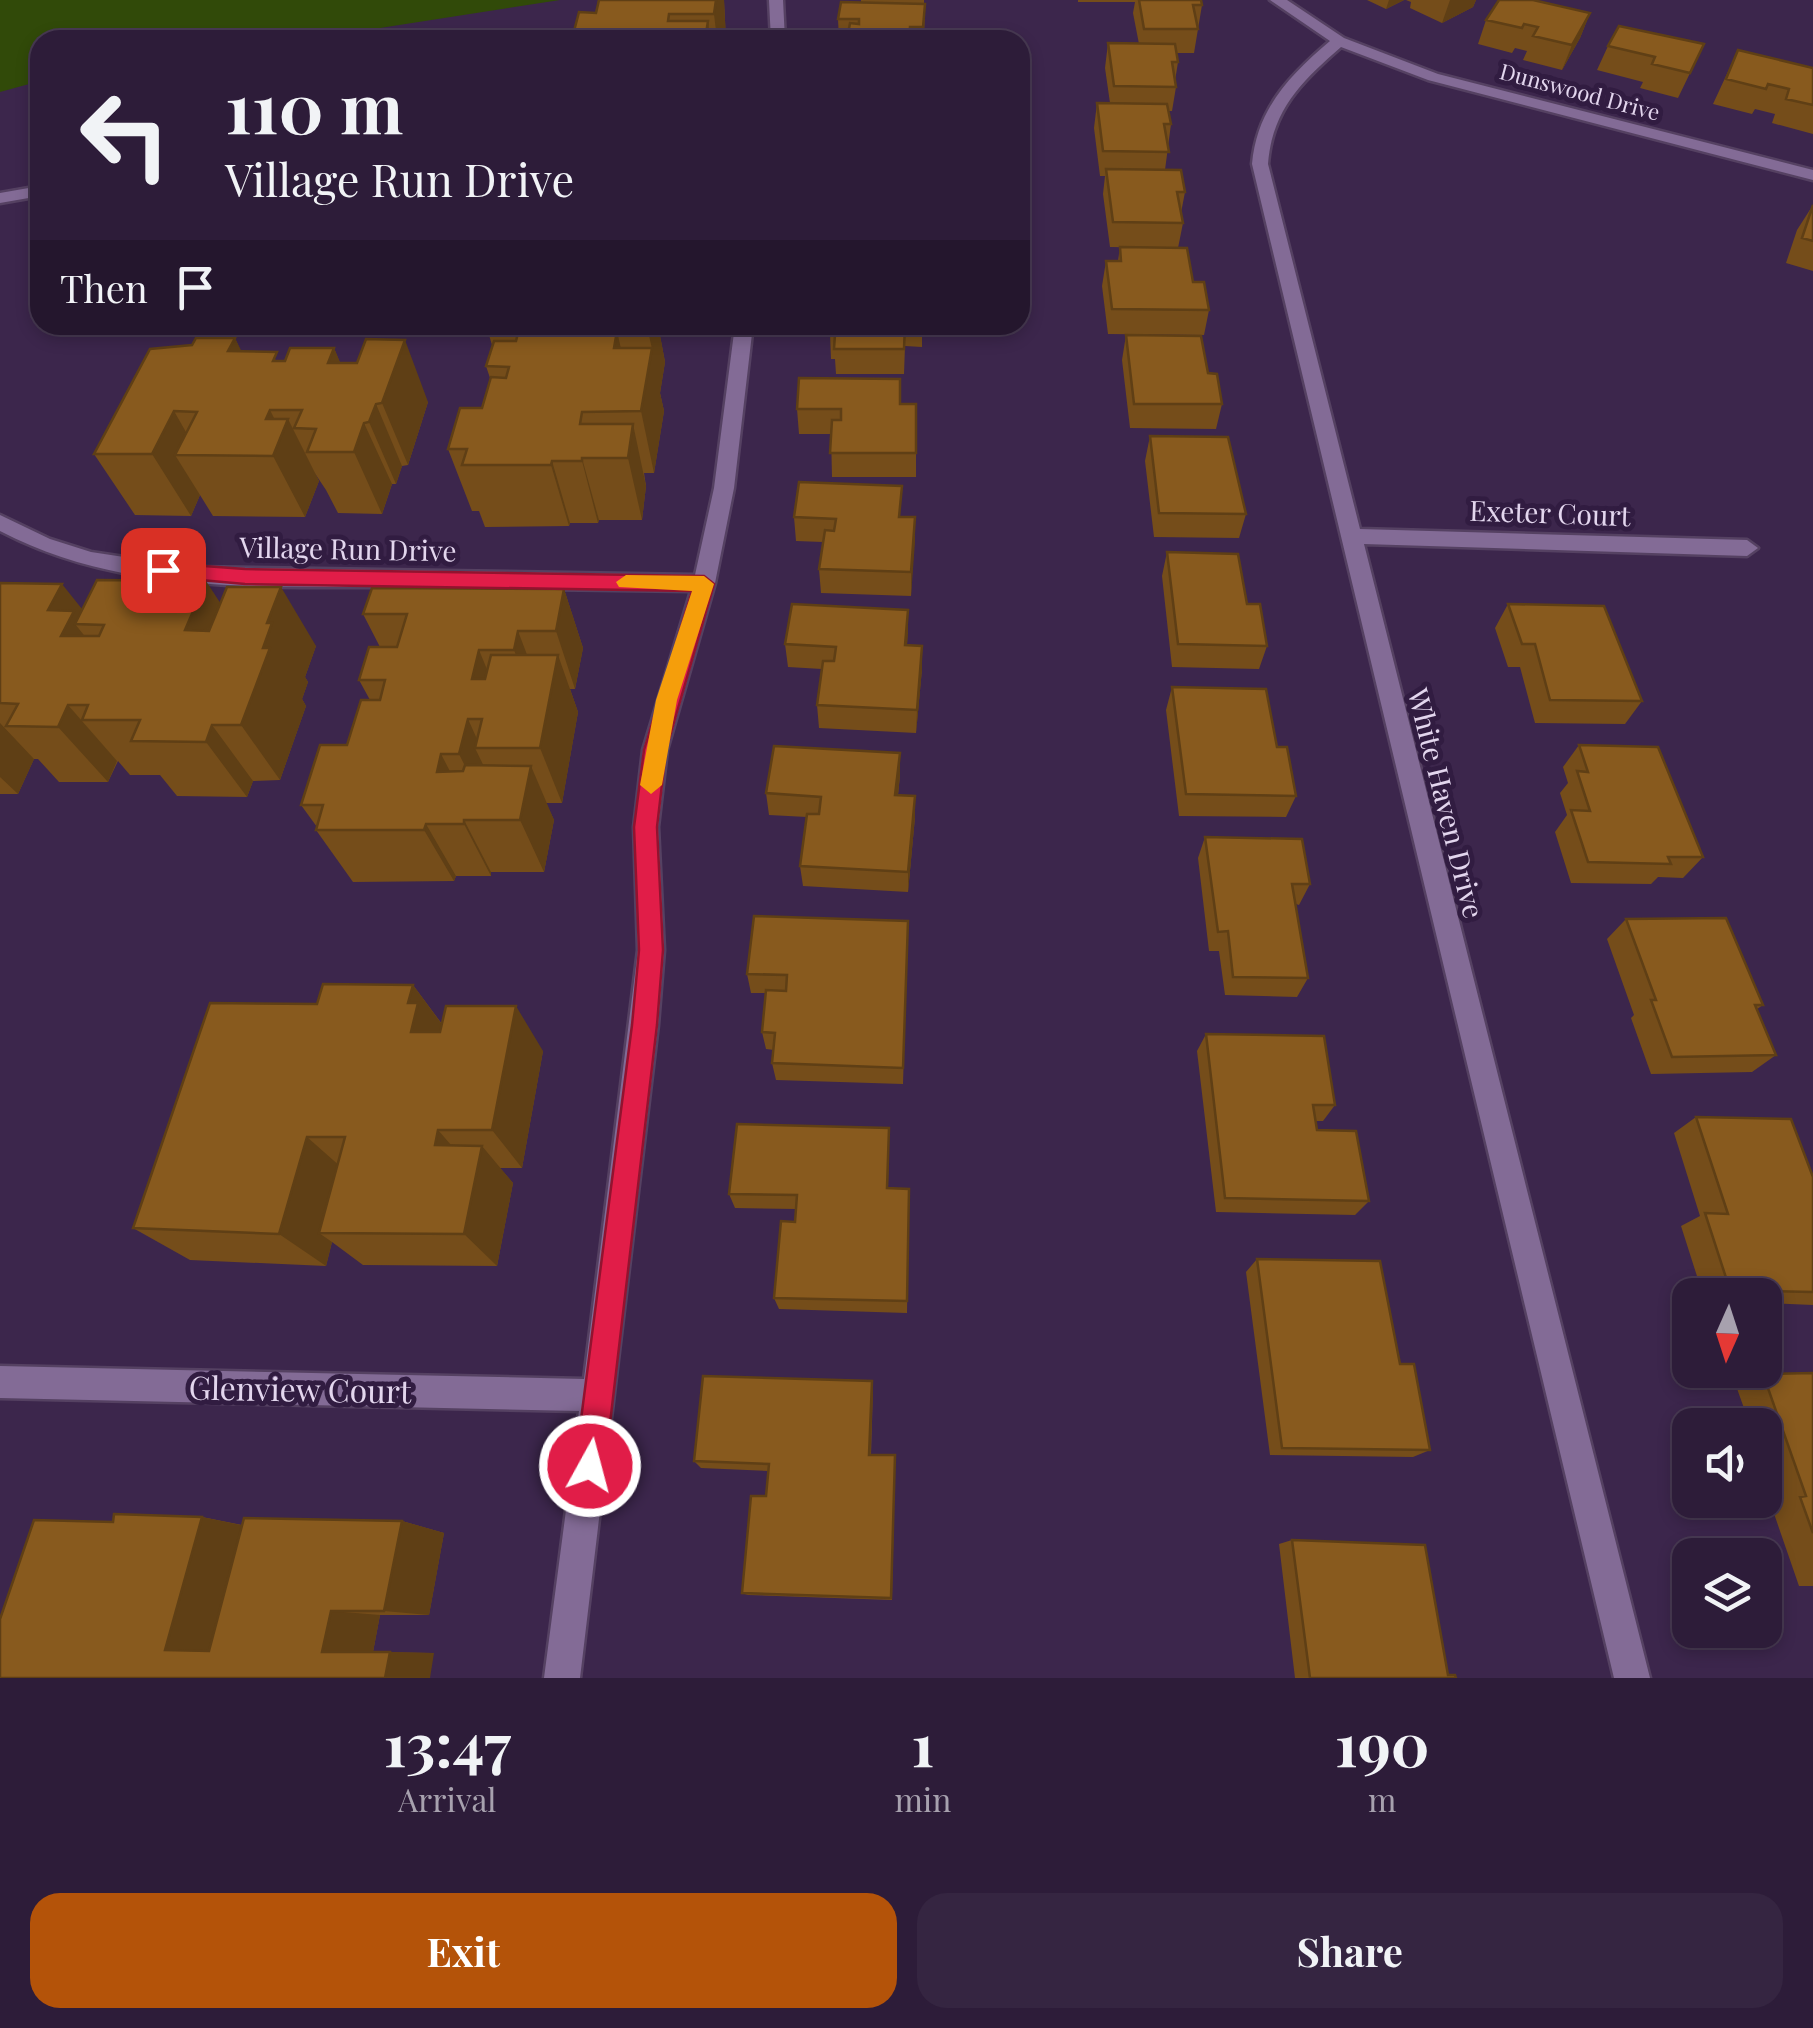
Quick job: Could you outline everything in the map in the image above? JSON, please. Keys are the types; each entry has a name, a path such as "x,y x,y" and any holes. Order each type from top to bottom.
{"street":[{"path":"776,0 778,30"},
{"path":"1277,0 1339,41"},
{"name":"Dunswood Drive","path":"1339,41 1433,77 1813,175"},
{"name":"White Haven Drive","path":"1339,41 1291,83 1275,103 1263,132 1260,164 1632,1678"},
{"path":"0,198 30,193"},
{"path":"562,1678 644,1025 651,950 646,827 655,750 704,584 724,488 743,335"},
{"name":"Village Run Drive","path":"0,522 26,538 71,553 190,574 704,584"},
{"name":"Exeter Court","path":"1351,536 1746,548"},
{"name":"Glenview Court","path":"0,1382 599,1395"}],"green space":[{"path":"0,0 560,0 367,30 30,30 30,84 0,92"}],"building":[{"path":"599,0 716,0 714,14 669,14 668,21 708,21 707,30 574,30 579,12 596,13"},
{"path":"1139,0 1201,0 1202,5 1193,5 1198,29 1144,29"},
{"path":"1499,0 1533,0 1590,13 1572,45 1533,36 1538,27 1524,24 1522,28 1486,20"},
{"path":"841,2 925,4 923,27 910,30 849,30 850,23 859,24 859,19 838,19"},
{"path":"1619,26 1704,44 1690,73 1652,64 1655,57 1608,46"},
{"path":"1108,43 1175,44 1178,62 1172,62 1176,87 1114,86"},
{"path":"1738,50 1813,68 1813,105 1786,99 1789,89 1768,84 1766,89 1726,79"},
{"path":"1097,103 1167,104 1171,124 1164,124 1169,152 1103,151"},
{"path":"1106,169 1181,170 1185,192 1177,192 1183,223 1113,222"},
{"path":"1813,205 1813,241 1802,238"},
{"path":"1120,247 1187,248 1193,282 1204,282 1209,310 1112,309 1106,261 1121,261"},
{"path":"518,335 616,335 614,348 652,348 641,411 582,412 580,424 633,424 628,458 582,458 552,461 551,465 462,465 467,449 448,449 460,408 482,408 491,377 506,378 509,367 486,366 494,341 516,341"},
{"path":"835,335 905,335 904,349 834,349"},
{"path":"1126,335 1201,336 1208,373 1217,374 1222,404 1134,404"},
{"path":"196,338 235,338 228,351 277,352 273,361 285,361 290,348 334,348 328,363 357,363 366,339 405,340 382,403 376,404 369,422 364,423 354,452 307,452 316,429 294,428 302,410 270,410 266,419 288,419 273,456 175,455 197,412 174,411 152,454 94,454 150,349 192,345"},
{"path":"799,378 900,379 900,404 916,404 916,453 830,453 832,420 841,420 841,409 797,409"},
{"path":"1150,436 1228,437 1246,514 1159,513"},
{"path":"799,482 902,486 899,517 915,517 911,572 819,569 825,530 834,531 836,519 794,517"},
{"path":"1167,552 1238,554 1247,604 1260,604 1267,646 1178,644"},
{"path":"97,580 206,581 185,630 209,631 227,587 281,587 267,623 272,623 263,648 270,648 241,725 212,725 206,742 131,741 140,720 82,720 88,705 68,705 58,727 6,726 18,704 0,703 0,583 62,584 48,610 74,611 61,636 99,636 104,625 75,624"},
{"path":"372,588 564,589 556,631 518,631 514,650 479,650 472,679 485,679 491,655 558,655 540,748 475,748 482,719 468,719 459,754 441,754 437,772 463,771 465,765 531,766 520,820 464,820 464,824 426,824 424,830 316,830 323,805 301,805 320,745 347,745 361,700 380,700 385,680 359,680 369,647 397,647 407,614 363,614"},
{"path":"792,604 908,610 905,645 922,646 917,710 817,705 823,661 834,661 836,647 785,644"},
{"path":"1508,604 1604,606 1642,701 1550,700 1535,644 1522,644"},
{"path":"1172,687 1266,689 1277,747 1287,747 1296,796 1186,794"},
{"path":"1579,745 1658,747 1703,857 1668,857 1671,864 1588,862 1571,810 1590,811 1577,771 1588,772"},
{"path":"774,746 900,753 895,795 915,796 908,872 800,866 807,814 819,814 821,797 766,793"},
{"path":"1205,837 1302,839 1310,884 1292,884 1308,978 1233,977 1228,931 1218,932"},
{"path":"754,916 908,921 903,1068 772,1063 775,1033 762,1032 766,990 786,991 787,975 747,974"},
{"path":"1726,918 1763,1005 1755,1005 1776,1055 1672,1057 1626,919"},
{"path":"323,984 413,985 408,1003 418,1003 411,1032 440,1032 446,1006 516,1006 492,1130 438,1130 435,1145 482,1146 464,1234 319,1233 345,1137 307,1137 279,1234 133,1228 210,1003 317,1004"},
{"path":"1206,1034 1324,1036 1335,1105 1313,1105 1317,1130 1356,1131 1369,1201 1225,1198"},
{"path":"1696,1117 1791,1119 1813,1177 1813,1292 1782,1291 1782,1278 1726,1278 1705,1213 1728,1214"},
{"path":"737,1124 889,1128 887,1188 909,1189 907,1301 774,1298 781,1221 795,1222 797,1195 729,1194"},
{"path":"1257,1259 1380,1261 1400,1364 1414,1364 1430,1450 1282,1448"},
{"path":"1813,1373 1813,1533 1800,1497 1806,1496 1782,1428 1782,1408 1775,1408 1768,1388 1782,1388 1782,1374"},
{"path":"703,1376 872,1381 869,1455 895,1455 891,1598 742,1593 751,1496 766,1496 769,1464 694,1461"},
{"path":"114,1514 202,1517 165,1650 209,1651 244,1518 402,1521 384,1611 331,1611 322,1652 390,1652 385,1678 0,1678 0,1619 34,1520 113,1522"},
{"path":"1292,1540 1425,1545 1448,1675 1456,1678 1310,1678"}],"slow traffic":[{"path":"626,582 704,584 667,700 651,785"}],"route":[{"path":"163,570 245,576 704,584 655,750 646,827 651,950 590,1466"}]}
